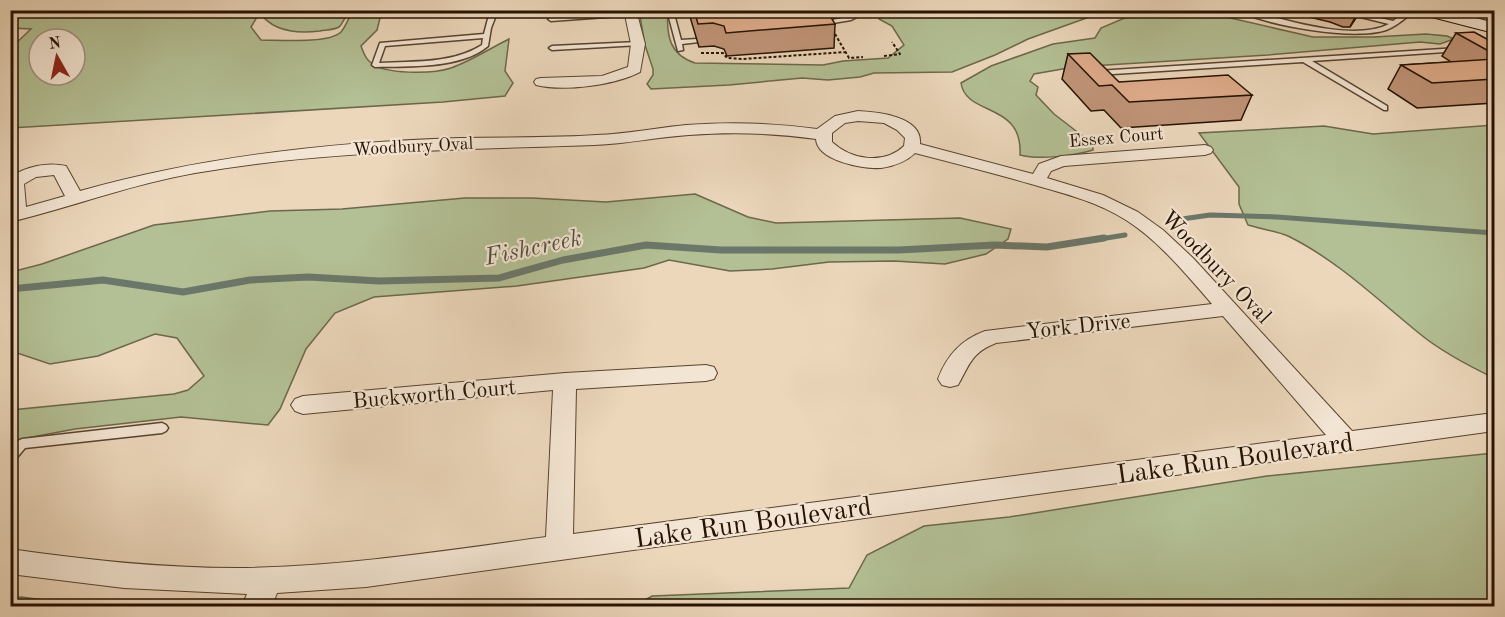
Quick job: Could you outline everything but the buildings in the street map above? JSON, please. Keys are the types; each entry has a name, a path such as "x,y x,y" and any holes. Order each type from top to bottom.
{"main road":[{"path":"1426,10 1494,28"}],"street":[{"path":"541,82 613,78 635,69 638,44 630,12"},
{"path":"874,116 889,119 904,127 913,138 912,147 898,158 858,161 834,153 824,143 823,135 824,131 840,119 874,116"},
{"name":"Woodbury Oval","path":"14,216 74,197 195,168 308,153 458,143 597,140 688,130 734,128 787,130 823,135"},
{"name":"Woodbury Oval","path":"912,147 1037,180 1097,199 1132,216 1170,245 1348,442"},
{"name":"Essex Court","path":"1037,180 1045,168 1060,162 1204,150"},
{"path":"14,216 15,183 21,177 34,172 60,170 74,197"},
{"name":"York Drive","path":"950,379 960,356 970,346 993,336 1227,309"},
{"name":"Buckworth Court","path":"303,405 565,381 706,374"},
{"path":"559,547 565,381"},
{"name":"Lake Run Boulevard","path":"10,561 119,575 183,580 366,574 1494,422"},
{"path":"257,606 267,579"}],"lane":[{"path":"476,10 494,12 487,25 486,36 485,45 478,51 466,56 432,61 375,65 382,44 486,36"},
{"path":"670,10 679,46 697,41"},
{"path":"811,24 849,19 868,10"},
{"path":"1238,10 1332,30 1376,30 1394,23 1406,15 1406,10"},
{"path":"1335,10 1394,23"},
{"path":"551,19 630,12"},
{"path":"1352,24 1376,30"},
{"path":"552,48 638,44"},
{"path":"1096,73 1471,49"},
{"path":"1305,60 1384,108"},
{"path":"10,457 22,444 162,428"}],"path":[{"path":"828,23 849,58 863,57"},
{"path":"884,56 900,54 892,42"},
{"path":"679,46 681,53 709,54 719,48"},
{"path":"713,51 723,53 726,58 738,59 846,52"}],"green space":[{"path":"39,10 256,11 257,17 251,27 261,40 315,40 335,36 341,32 353,11 382,10 377,30 361,46 367,59 377,66 409,72 443,70 466,62 509,39 505,71 513,83 505,96 443,102 11,128 11,48 27,33 27,87 87,87 87,27 11,28 11,14"},
{"path":"349,10 337,28 303,32 278,28 265,19 260,11"},
{"path":"639,11 668,11 671,43 680,55 695,63 823,65 843,61 888,58 904,45 892,26 879,19 878,11 1106,11 1028,39 952,72 874,73 860,77 828,80 802,78 651,89 647,84 653,75 653,69 645,45"},
{"path":"1141,11 1200,11 1313,37 1426,34 1454,39 1440,44 1420,42 1268,55 1074,67 1034,74 1030,81 1038,87 1036,95 1054,114 1093,144 1093,150 1067,156 1020,155 1019,138 1013,126 1004,117 973,101 965,94 961,83 991,66 1053,44 1095,38 1101,28"},
{"path":"1494,125 1494,378 1428,341 1357,281 1306,246 1283,234 1248,225 1239,204 1239,187 1199,133 1324,126 1373,134"},
{"path":"695,194 748,217 776,223 960,218 1011,229 1008,239 986,254 945,264 894,261 829,262 772,269 730,271 669,260 644,268 517,286 374,297 335,313 306,349 280,409 268,425 181,417 75,429 11,441 11,410 174,394 188,390 204,376 177,338 155,334 98,356 50,364 11,351 11,272 42,264 154,225 270,211 342,209 465,198 532,198 606,202"},
{"path":"1494,453 1494,606 634,606 652,596 849,588 867,555 924,526 1009,517 1267,476"},
{"path":"21,597 91,606 11,606 11,599"}],"waterway":[{"path":"1168,221 1210,215 1277,217 1494,233"},
{"path":"1094,240 1125,235"},
{"name":"Fishcreek","path":"10,289 103,280 183,292 250,280 308,277 379,281 499,278 563,260 646,245 721,250 899,250 994,245 1047,247 1104,238"}]}
